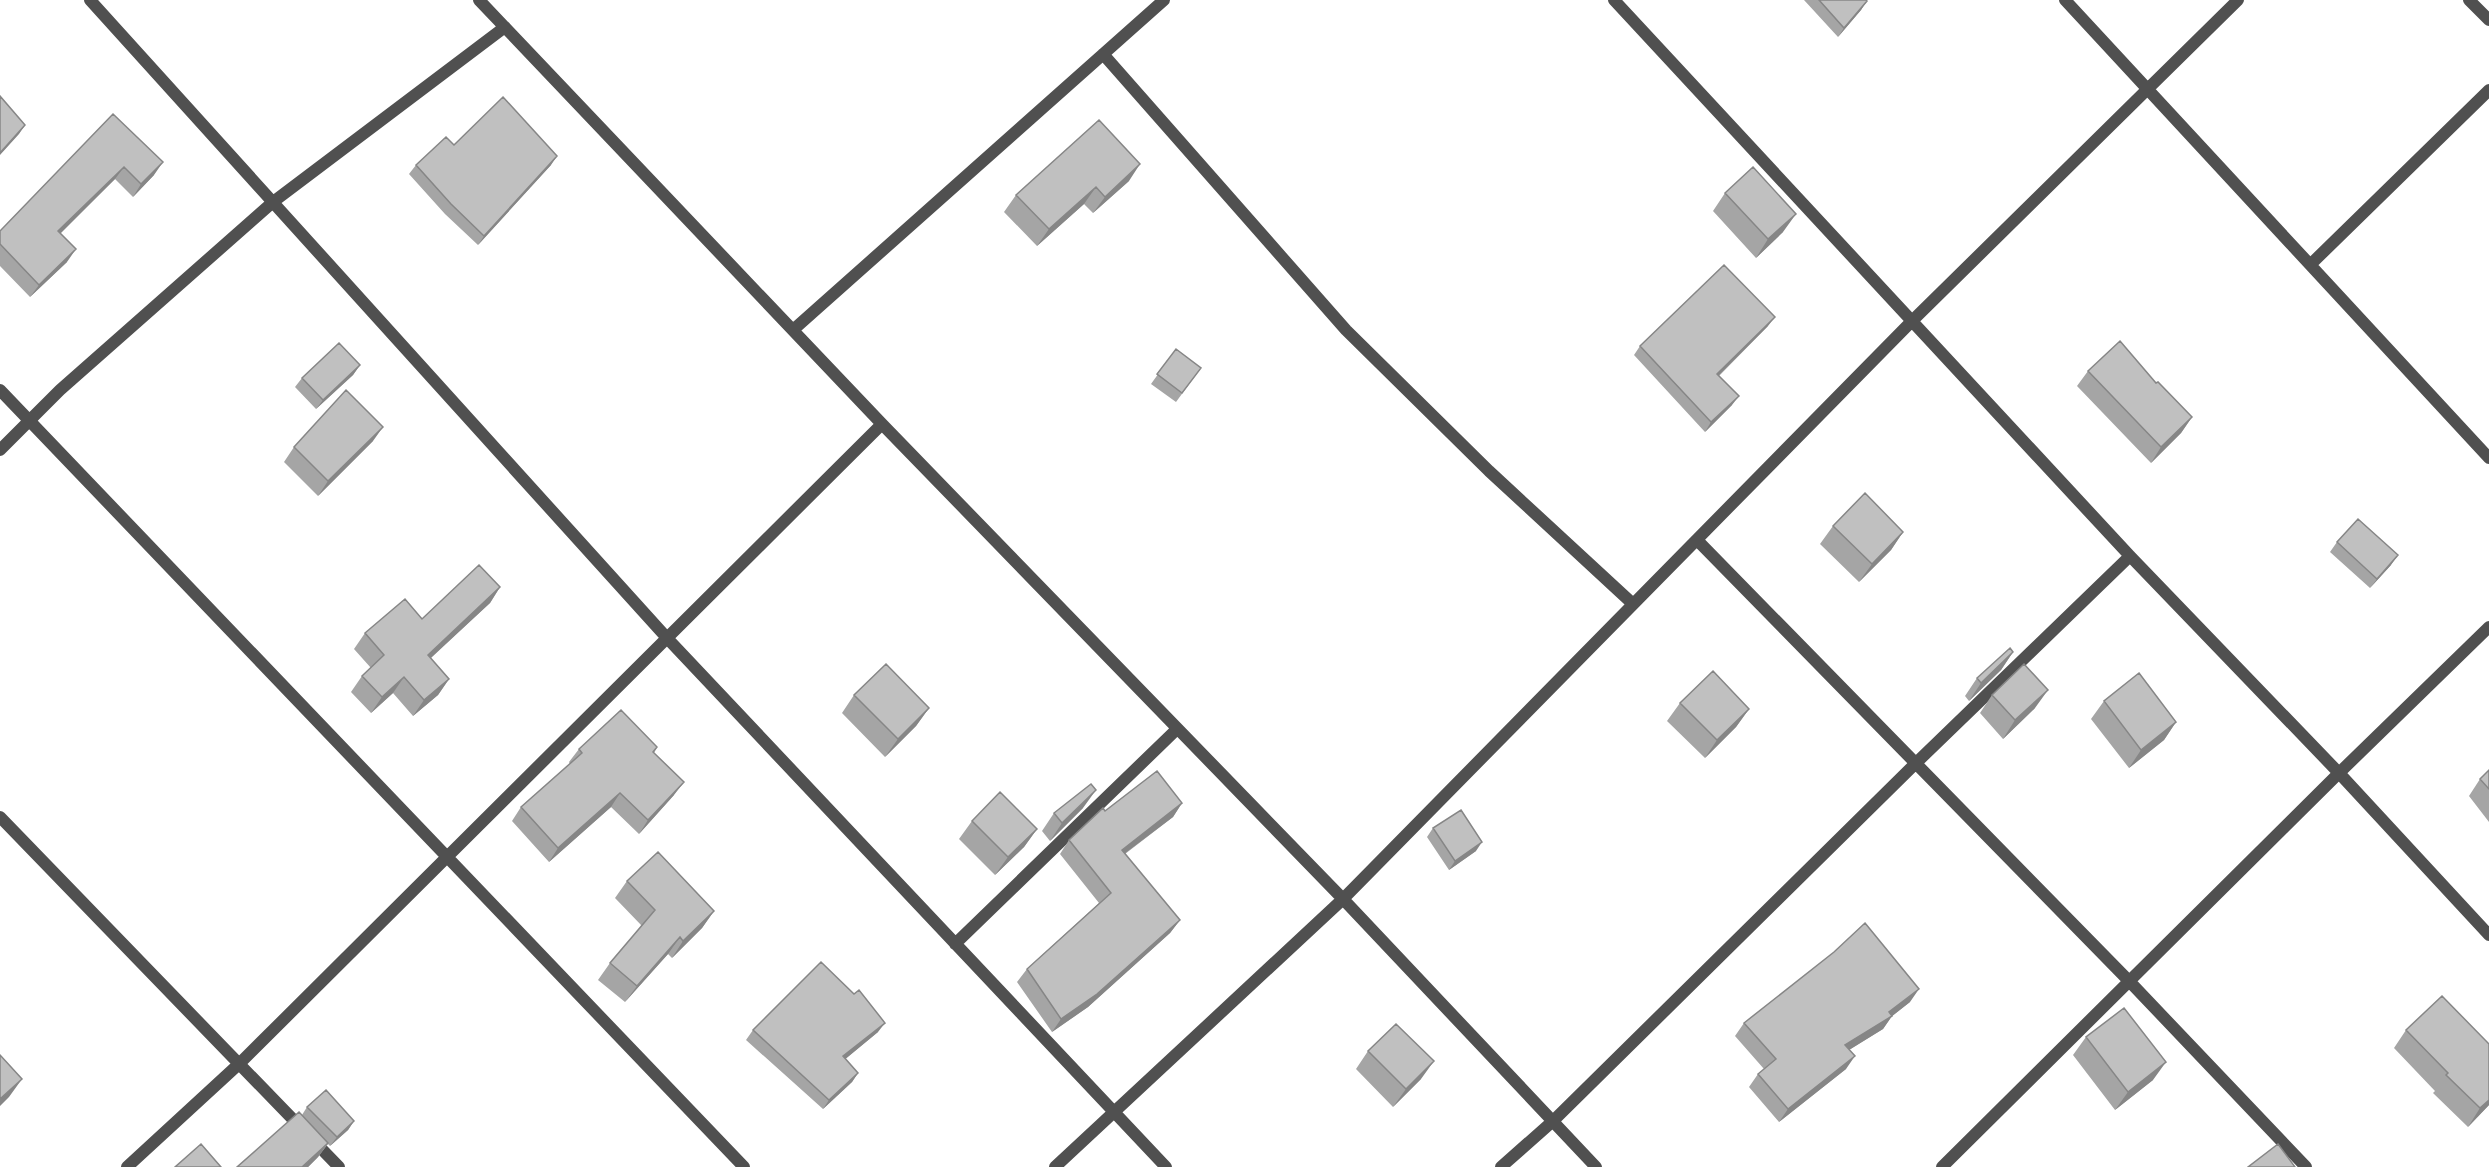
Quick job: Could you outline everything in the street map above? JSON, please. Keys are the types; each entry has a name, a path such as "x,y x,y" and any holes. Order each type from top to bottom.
{"street":[{"path":"90,0 667,638 1167,1167"},
{"path":"479,0 882,424 1343,899 1596,1167"},
{"path":"793,330 1164,0"},
{"path":"1614,0 1911,322 2130,556 2339,773 2489,935"},
{"path":"2065,0 2489,458"},
{"path":"1055,1167 1343,899 1911,322 2238,0"},
{"path":"2469,0 2489,20"},
{"path":"0,450 60,390 273,202 505,27"},
{"path":"1103,54 1346,330 1481,463 1633,604"},
{"path":"2311,264 2489,90"},
{"path":"0,390 744,1167"},
{"path":"127,1167 240,1063 882,424"},
{"path":"1697,540 2130,982 2306,1167"},
{"path":"1501,1167 1553,1120 1916,762 2130,556"},
{"path":"1942,1167 2489,627"},
{"path":"955,944 1177,729"},
{"path":"0,817 339,1167"}],"building":[{"path":"1819,0 1866,0 1867,1 1844,28"},
{"path":"0,96 25,125 0,153"},
{"path":"503,97 557,156 484,236 416,165 446,137 454,145"},
{"path":"113,114 163,162 141,184 124,167 58,231 76,249 39,285 0,244 0,231"},
{"path":"1099,120 1140,164 1105,197 1096,187 1049,229 1016,195"},
{"path":"1753,167 1796,214 1768,239 1725,193"},
{"path":"1724,265 1775,317 1717,374 1739,396 1711,422 1640,346"},
{"path":"2120,341 2156,383 2158,382 2192,417 2161,447 2088,371"},
{"path":"339,343 360,365 323,400 302,378"},
{"path":"1176,349 1201,368 1182,393 1157,374"},
{"path":"346,390 383,427 328,481 294,447"},
{"path":"1865,493 1903,532 1872,564 1833,526"},
{"path":"2358,519 2398,555 2377,579 2337,542"},
{"path":"479,565 500,587 428,655 449,679 424,700 404,677 382,697 362,676 384,655 365,633 405,599 422,619"},
{"path":"2010,648 2013,652 1981,683 1977,678"},
{"path":"886,664 929,708 898,739 854,695"},
{"path":"2024,664 2048,690 2015,720 1992,695"},
{"path":"1713,671 1749,709 1717,740 1680,703"},
{"path":"2139,673 2176,722 2141,750 2104,701"},
{"path":"621,710 657,747 653,752 684,782 648,820 620,793 558,848 521,807 582,753 579,749"},
{"path":"2489,770 2489,789 2480,779"},
{"path":"1157,771 1182,803 1122,850 1180,920 1097,994 1061,1019 1027,969 1111,893 1069,840 1103,808 1105,811"},
{"path":"1091,784 1096,790 1062,823 1054,813"},
{"path":"1000,792 1037,829 1008,857 972,821"},
{"path":"1461,810 1482,842 1455,861 1433,828"},
{"path":"658,852 714,911 683,941 680,937 637,986 610,963 655,910 627,881"},
{"path":"1865,923 1919,989 1889,1012 1892,1016 1845,1045 1855,1056 1788,1109 1758,1074 1776,1059 1744,1023 1834,952"},
{"path":"821,962 854,994 859,990 885,1023 843,1056 858,1073 829,1100 753,1030"},
{"path":"2442,996 2489,1044 2489,1100 2480,1108 2446,1075 2448,1073 2406,1030"},
{"path":"2124,1008 2166,1062 2128,1092 2086,1037"},
{"path":"1396,1024 1434,1061 1406,1089 1368,1051"},
{"path":"0,1055 22,1079 0,1099"},
{"path":"326,1090 354,1121 337,1137 307,1107"},
{"path":"299,1112 328,1143 302,1167 237,1167"},
{"path":"201,1144 221,1167 175,1167"},
{"path":"2278,1144 2295,1167 2248,1167"}]}
